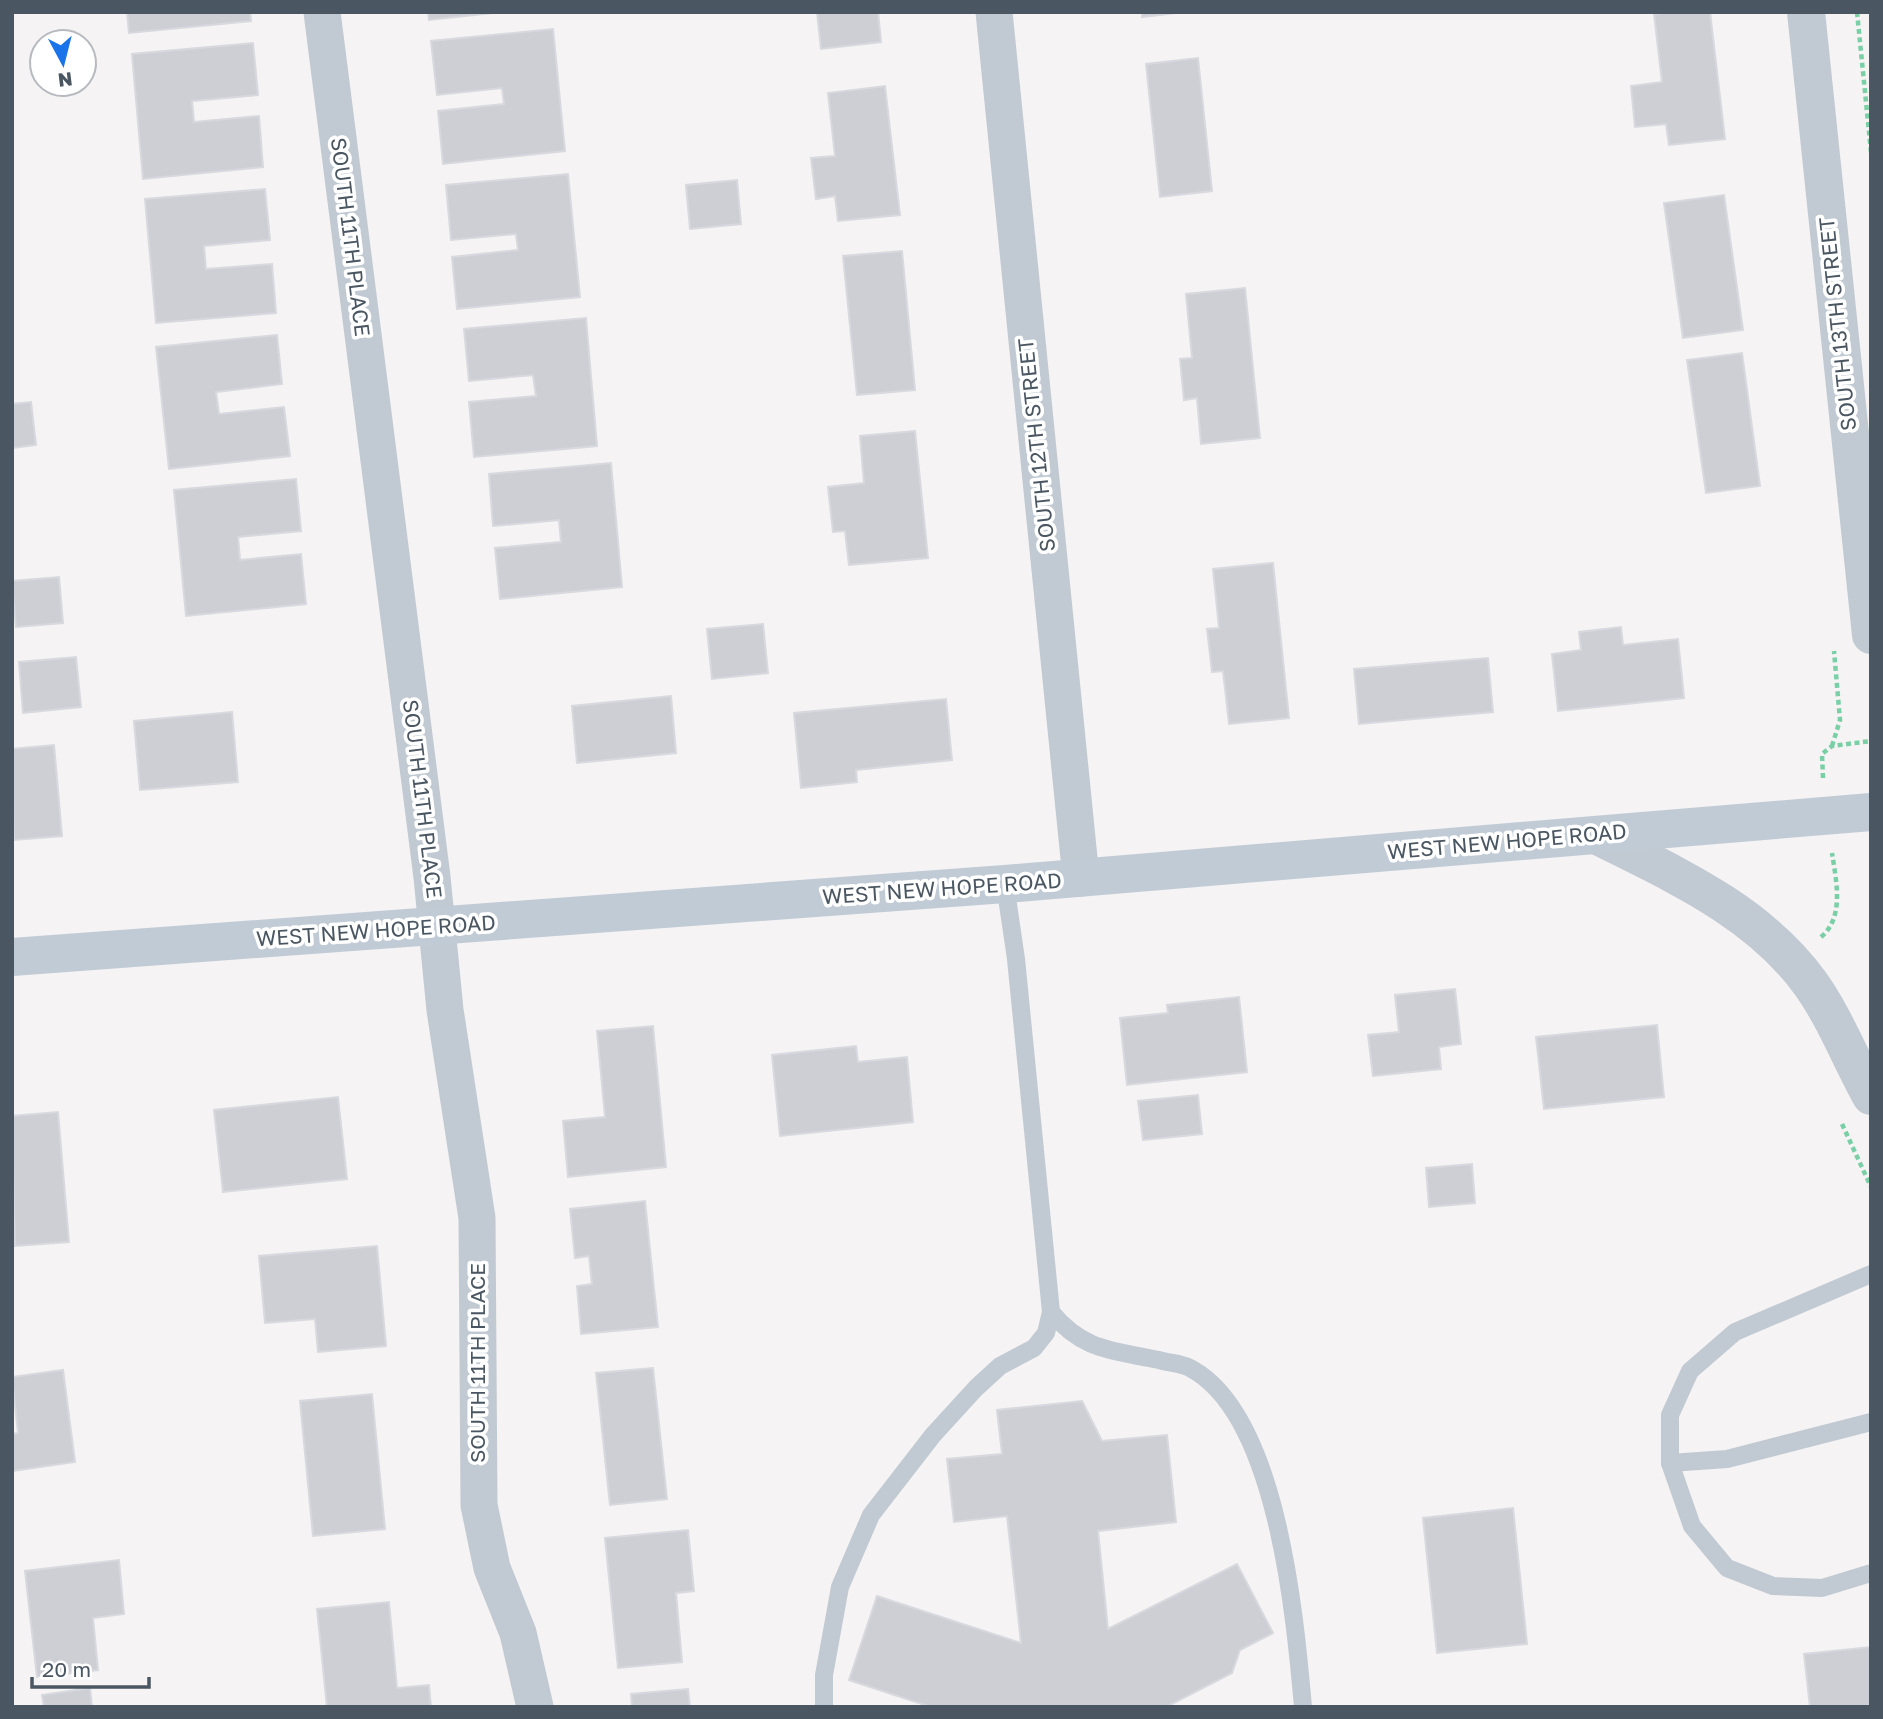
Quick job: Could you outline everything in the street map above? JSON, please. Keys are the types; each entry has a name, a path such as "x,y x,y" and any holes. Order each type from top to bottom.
{"main road":[{"name":"WEST NEW HOPE ROAD","path":"12,957 1006,884 1871,812"}],"street":[{"name":"SOUTH 11TH PLACE","path":"322,12 439,927 445,1010 477,1218 479,1505 492,1569 518,1633 535,1707"},
{"name":"SOUTH 12TH STREET","path":"994,12 1081,878"},
{"name":"SOUTH 13TH STREET","path":"1806,12 1871,635"},
{"path":"1595,835 1713,895 1772,941 1811,984 1871,1096"}],"lane":[{"path":"824,1707 824,1675 840,1587 871,1516 933,1435 976,1388 1000,1366 1034,1348 1046,1333 1051,1312 1016,959 1006,884"},
{"path":"1871,1274 1735,1332 1690,1371 1670,1415 1670,1463 1692,1526 1727,1568 1773,1586 1822,1588 1871,1573"},
{"path":"1051,1312 1065,1330 1082,1343 1189,1367 1214,1387 1243,1425 1261,1470 1291,1585 1303,1707"},
{"path":"1670,1463 1727,1459 1871,1422"}],"path":[{"path":"1857,12 1871,152"},
{"path":"1822,766 1822,754 1832,746 1871,741"},
{"path":"1812,944 1829,930 1838,907 1835,873"}],"building":[{"path":"127,12 250,12 251,21 129,33"},
{"path":"428,12 502,12 429,20"},
{"path":"817,12 878,12 881,42 821,49"},
{"path":"1142,12 1184,12 1142,17"},
{"path":"1710,12 1725,139 1669,145 1666,124 1635,127 1631,86 1662,82 1654,14"},
{"path":"553,29 565,151 443,164 438,111 504,104 502,88 437,95 431,41"},
{"path":"253,43 258,95 192,101 194,122 259,116 263,167 143,179 132,54"},
{"path":"1198,58 1212,191 1160,197 1146,64"},
{"path":"885,86 900,215 838,221 835,196 816,199 811,158 835,156 828,93"},
{"path":"568,174 580,297 457,309 452,257 518,250 516,234 451,240 446,185"},
{"path":"737,180 741,224 690,229 686,185"},
{"path":"265,189 270,240 204,246 206,269 272,264 276,313 156,323 145,199"},
{"path":"1724,195 1743,330 1683,338 1664,203"},
{"path":"902,251 915,390 857,395 843,256"},
{"path":"1245,288 1260,438 1201,444 1197,398 1184,400 1180,359 1192,358 1186,294"},
{"path":"586,318 597,446 474,457 469,402 536,396 533,375 469,381 464,329"},
{"path":"277,335 282,384 216,392 219,414 284,407 290,456 169,469 156,347"},
{"path":"1742,353 1760,486 1706,493 1687,360"},
{"path":"31,402 36,445 12,448 12,404"},
{"path":"915,431 928,558 849,565 845,531 833,532 828,487 864,483 860,436"},
{"path":"611,463 622,587 500,599 495,548 561,542 559,520 493,526 489,474"},
{"path":"296,479 301,531 238,537 240,560 301,554 306,604 186,616 174,490"},
{"path":"1273,563 1289,718 1229,724 1223,671 1212,672 1207,629 1219,628 1213,569"},
{"path":"59,577 63,623 16,627 12,581"},
{"path":"763,624 768,673 712,679 707,629"},
{"path":"1621,627 1623,645 1678,639 1684,698 1558,711 1552,654 1581,650 1579,632"},
{"path":"76,657 81,707 23,713 19,662"},
{"path":"1488,658 1493,712 1359,724 1354,669"},
{"path":"671,696 676,753 577,763 572,706"},
{"path":"946,699 952,760 856,770 857,782 801,788 794,713"},
{"path":"232,712 238,782 140,790 134,721"},
{"path":"54,745 62,836 14,840 12,749"},
{"path":"1455,989 1461,1044 1439,1047 1441,1069 1373,1076 1368,1035 1399,1032 1395,995"},
{"path":"1239,997 1247,1072 1127,1085 1120,1018 1168,1013 1167,1005"},
{"path":"1657,1025 1664,1097 1544,1109 1536,1037"},
{"path":"653,1026 666,1167 568,1177 563,1121 605,1117 597,1031"},
{"path":"856,1046 858,1062 907,1057 913,1122 780,1136 772,1055"},
{"path":"1198,1095 1202,1134 1143,1140 1138,1101"},
{"path":"338,1097 347,1179 223,1192 214,1110"},
{"path":"58,1112 69,1242 15,1246 12,1116"},
{"path":"1472,1164 1475,1203 1429,1207 1426,1168"},
{"path":"645,1201 658,1327 581,1334 577,1286 592,1284 589,1256 575,1258 570,1209"},
{"path":"377,1246 386,1346 318,1352 315,1319 265,1323 259,1256"},
{"path":"653,1368 667,1499 610,1505 596,1373"},
{"path":"63,1370 75,1462 12,1471 12,1434 18,1433 12,1377"},
{"path":"372,1394 385,1529 313,1536 300,1401"},
{"path":"1082,1401 1102,1441 1167,1435 1176,1522 1098,1531 1108,1629 1237,1564 1273,1633 1240,1650 1232,1673 1166,1707 931,1707 849,1680 877,1596 1021,1643 1007,1516 954,1522 947,1459 1002,1454 997,1410"},
{"path":"1513,1508 1527,1644 1437,1653 1423,1518"},
{"path":"688,1530 694,1591 676,1593 682,1662 618,1668 605,1538"},
{"path":"119,1560 124,1614 93,1618 98,1670 37,1677 25,1571"},
{"path":"389,1602 397,1688 429,1685 431,1707 327,1707 317,1609"},
{"path":"1871,1647 1871,1707 1810,1707 1804,1654"},
{"path":"90,1688 92,1707 44,1707 42,1695"},
{"path":"688,1689 690,1707 632,1707 631,1694"}]}
